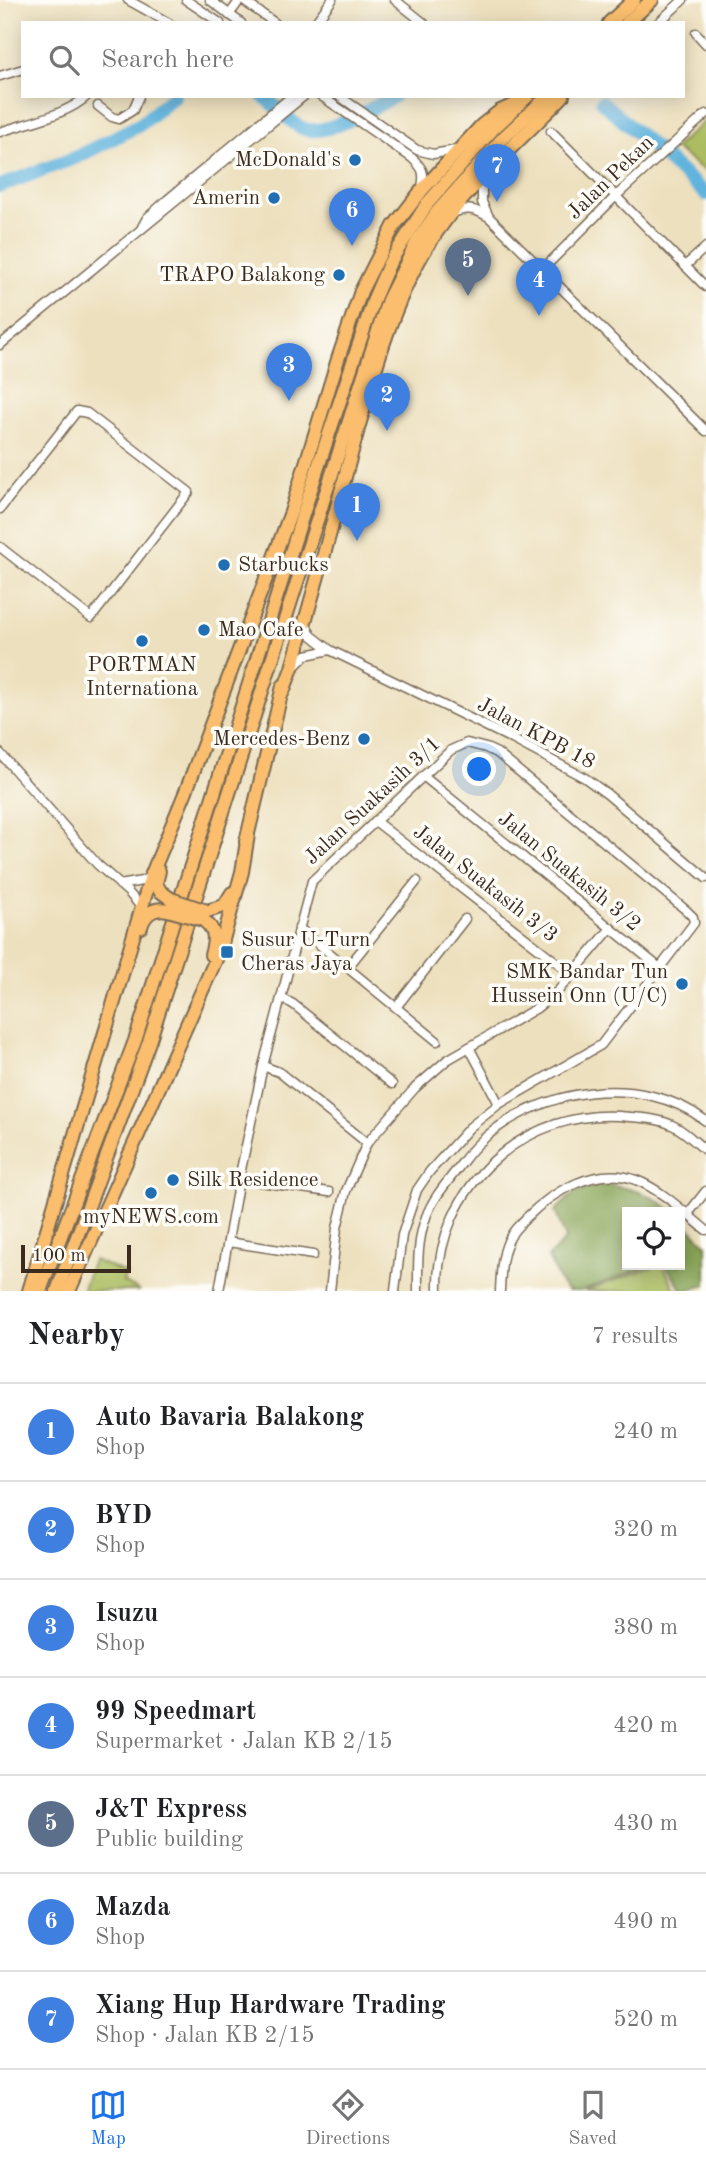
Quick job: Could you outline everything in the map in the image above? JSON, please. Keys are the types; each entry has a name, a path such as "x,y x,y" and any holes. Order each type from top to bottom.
{"highway":[{"path":"611,21 634,0"},
{"path":"629,21 652,0"},
{"path":"57,1291 149,1042 388,300 413,250 437,212 503,138 546,98"},
{"path":"283,692 385,342 413,272 449,215 482,176 561,98"},
{"path":"29,1291 151,876 291,512 362,291 394,226 422,190 482,125 500,111 524,99"},
{"path":"40,1291 136,1038 375,296 390,262 427,204 493,129 524,99"},
{"path":"69,1291 216,959 229,923 289,656 320,534 318,512"},
{"path":"172,824 156,883 169,904 205,916 214,932 215,942 193,1008"},
{"path":"205,916 224,906 230,897 248,835"},
{"path":"123,973 144,919 151,911 169,904"}],"street":[{"path":"128,0 165,21"},
{"path":"186,0 217,21"},
{"path":"210,0 230,19"},
{"path":"230,19 241,0 272,21"},
{"path":"316,21 332,0"},
{"path":"395,0 413,19"},
{"path":"660,21 683,0"},
{"path":"202,10 230,19"},
{"path":"696,33 706,44"},
{"path":"0,76 21,70"},
{"path":"0,132 67,109 85,98"},
{"path":"97,106 119,120 133,110 138,98"},
{"path":"0,345 142,227 151,223 290,98"},
{"path":"324,98 422,167 422,190"},
{"path":"342,98 417,150 433,153 459,149"},
{"path":"264,124 302,99"},
{"name":"Jalan Pekan","path":"541,270 645,168 706,114"},
{"path":"551,131 706,287"},
{"path":"482,176 482,202 489,217"},
{"path":"449,215 464,209 475,209 489,217 706,431"},
{"path":"685,266 706,247"},
{"path":"0,509 77,411 87,413 189,492 139,565 90,618 0,547"},
{"name":"Jalan KPB 18","path":"305,622 311,635 330,650 512,739 585,778 706,878"},
{"path":"292,668 306,655 330,650"},
{"name":"Jalan Suakasih 3/1","path":"219,1291 263,1066 312,881 423,776 459,746 467,743 497,753 693,917 694,923 601,1045 499,1104 470,1127 430,1171 417,1190 402,1235 396,1291"},
{"path":"0,753 97,864 141,907"},
{"name":"Jalan Suakasih 3/2","path":"423,776 660,968"},
{"name":"Jalan Suakasih 3/3","path":"375,821 573,975"},
{"path":"120,885 142,881 151,876"},
{"path":"348,967 417,881"},
{"path":"397,1006 465,919"},
{"path":"299,928 438,1041"},
{"path":"330,1291 337,1228 346,1191 367,1143 415,1088 447,1060 537,1008 558,991 611,928"},
{"path":"281,998 293,1004 393,1084"},
{"path":"469,1047 499,1104"},
{"path":"263,1066 279,1072 367,1143"},
{"path":"418,1291 418,1249 426,1217 441,1189 478,1143 503,1124 560,1097 606,1091 656,1096 687,1106 706,1121"},
{"path":"438,1291 443,1244 449,1220 461,1198 505,1151 535,1132 585,1115 617,1115 674,1125 706,1151"},
{"path":"500,1291 502,1259 512,1233 536,1208 562,1190 590,1179 616,1175 637,1180 662,1195 706,1230"},
{"path":"239,1179 329,1192"},
{"path":"687,1215 706,1191"},
{"path":"228,1242 313,1255"}],"green space":[{"path":"706,120 706,172 674,148"},
{"path":"607,1185 626,1188 643,1193 666,1207 622,1207 622,1270 637,1270 581,1291 568,1291 561,1284 548,1257 566,1239 555,1211 576,1191"},
{"path":"685,1223 706,1244 706,1285 683,1291 669,1270 685,1270"},
{"path":"93,1260 126,1273 123,1282 140,1291 82,1291"},
{"path":"644,1270 666,1270 676,1291 585,1291"}],"waterway":[{"path":"0,186 77,157 141,124 172,98"},
{"path":"266,98 297,125 311,130 335,126 391,98"},
{"path":"602,102 706,194"}],"place":[{"name":"McDonald's","path":"355,160"},
{"name":"Amerin","path":"274,198"},
{"name":"Xiang Hup Hardware Trading","path":"497,202"},
{"name":"Mazda","path":"352,246"},
{"name":"TRAPO Balakong","path":"339,275"},
{"name":"J&T Express","path":"468,296"},
{"name":"99 Speedmart","path":"539,316"},
{"name":"Isuzu","path":"289,401"},
{"name":"BYD","path":"387,431"},
{"name":"Auto Bavaria Balakong","path":"357,541"},
{"name":"Starbucks","path":"224,565"},
{"name":"Mao Cafe","path":"204,630"},
{"name":"PORTMAN Internationa","path":"142,641"},
{"name":"Mercedes-Benz","path":"364,739"},
{"name":"Susur U-Turn Cheras Jaya","path":"227,952"},
{"name":"SMK Bandar Tun Hussein Onn (U/C)","path":"682,984"},
{"name":"Silk Residence","path":"173,1180"},
{"name":"myNEWS.com","path":"151,1193"}]}
